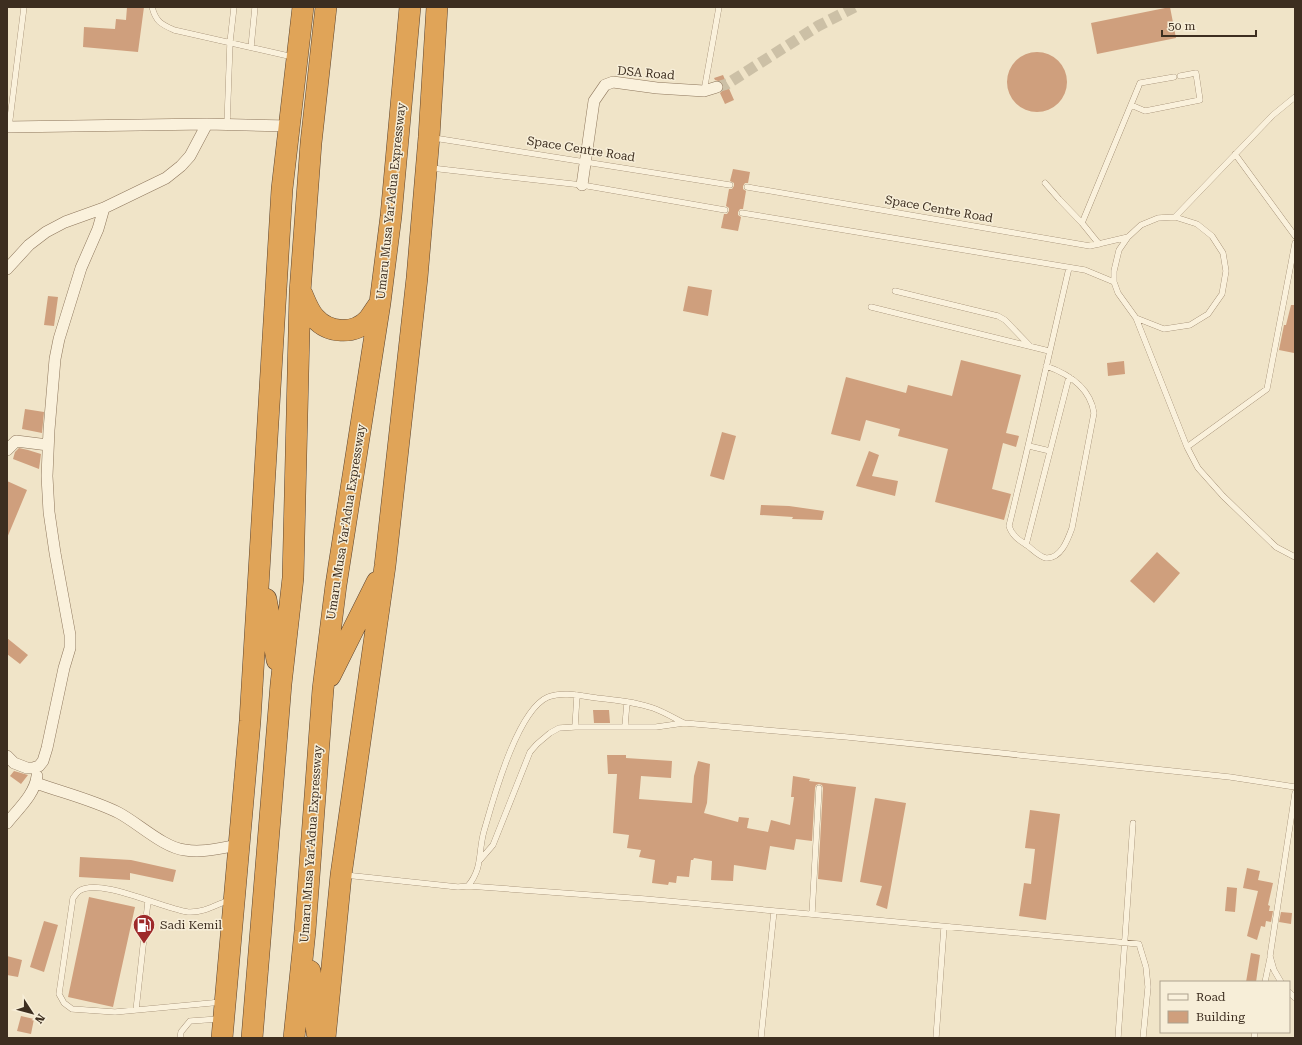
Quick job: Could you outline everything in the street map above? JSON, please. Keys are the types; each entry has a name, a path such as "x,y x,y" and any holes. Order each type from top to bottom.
{"highway":[{"path":"224,1024 250,721 282,189 303,7"},
{"path":"252,1038 281,684 293,578 300,292 311,143 326,7"},
{"path":"325,1038 341,875 385,566 417,278 427,167 437,7"},
{"name":"Umaru Musa Yar'Adua Expressway","path":"294,1038 305,931 323,689 336,585 380,303 391,216 410,8"},
{"path":"300,292 314,318 327,328 342,331 356,327 367,321 380,303"},
{"path":"260,564 281,684"},
{"path":"323,689 385,566"},
{"path":"224,1024 262,919"},
{"path":"305,931 318,1038"}],"street":[{"name":"DSA Road","path":"582,185 594,101 605,85 613,82 657,88 704,91 717,87"},
{"path":"7,269 36,239 65,222 104,208 166,178 181,166 190,156 207,124"},
{"path":"8,127 207,124 289,126"},
{"path":"7,823 28,797 36,783 39,766 43,761 48,748 64,668 70,648 70,635 54,553 49,512 47,476 48,445 55,359 59,339 80,268 98,229 104,208"},
{"path":"7,450 16,441 48,445"},
{"path":"7,756 14,762 26,768 39,766"},
{"path":"36,783 119,813 165,843 183,850 202,851 239,845"}],"lane":[{"path":"8,127 24,7"},
{"path":"152,7 155,17 163,25 174,30 297,58"},
{"path":"227,125 230,42 234,7"},
{"path":"251,47 255,7"},
{"path":"704,91 719,7"},
{"path":"1082,223 1140,83 1196,73 1200,100 1145,110 1131,105"},
{"path":"1175,217 1273,115 1295,97"},
{"name":"Space Centre Road","path":"429,137 730,185"},
{"path":"1235,154 1295,236"},
{"path":"427,167 582,185 725,210"},
{"path":"1046,182 1058,199 1082,223 1099,244"},
{"name":"Space Centre Road","path":"747,187 1090,246 1128,237"},
{"path":"742,212 1085,270 1114,282"},
{"path":"1136,318 1164,329 1190,325 1208,314 1222,294 1226,271 1223,253 1212,236 1197,224 1175,217 1158,218 1141,225 1128,237 1119,250 1114,271 1114,282 1118,293 1136,318 1187,447 1198,468 1237,511 1276,547 1295,557"},
{"path":"1187,447 1267,389 1295,243"},
{"path":"1046,366 1060,371 1083,387 1093,403 1094,413 1072,528 1066,543 1061,549 1053,556 1047,558 1041,556 1014,535 1009,526 1029,446 1046,366 1068,268"},
{"path":"895,291 998,316 1005,320 1031,346"},
{"path":"871,307 1050,351"},
{"path":"1026,545 1069,377"},
{"path":"1029,446 1050,451"},
{"path":"468,886 474,878 480,860 481,842 492,802 506,761 526,718 534,708 547,697 557,694 577,695 627,702 653,708 684,723"},
{"path":"574,727 577,695"},
{"path":"625,726 627,702"},
{"path":"480,860 493,845 530,752 550,733 559,728 656,726 684,723 847,737 1191,773 1295,787"},
{"path":"812,914 819,788"},
{"path":"1265,981 1295,793"},
{"path":"1118,1038 1133,823"},
{"path":"341,875 458,887 468,886 645,899 1124,944 1139,944 1146,967 1148,987 1143,1038"},
{"path":"224,1024 136,1010 115,1012 72,1009 64,1003 59,994 73,898 79,890 92,887 123,892 148,901 189,912 200,912 235,897"},
{"path":"136,1010 148,901"},
{"path":"761,1038 774,911"},
{"path":"936,1038 944,927"},
{"path":"1270,956 1274,970 1280,981"},
{"path":"180,1038 182,1032 190,1021 224,1024"}],"building":[{"path":"127,7 144,7 138,52 83,47 84,27 115,29 116,19 126,20"},
{"path":"1170,7 1176,38 1097,54 1091,23"},
{"path":"1031,52 1043,52 1054,57 1062,65 1067,76 1065,94 1054,107 1043,112 1031,112 1020,107 1012,99 1007,88 1007,76 1012,65 1020,57"},
{"path":"723,75 734,100 725,104 720,93 724,89 724,85 714,78"},
{"path":"733,169 750,172 748,183 745,183 743,186 743,189 746,191 743,209 740,209 738,212 738,215 741,217 738,231 721,228 724,214 727,214 729,211 729,208 726,206 729,189 732,189 734,186 734,183 730,181"},
{"path":"688,286 712,290 708,316 683,311"},
{"path":"48,296 58,297 54,326 44,325"},
{"path":"1291,305 1295,305 1294,353 1279,350 1284,325 1286,325"},
{"path":"961,360 1021,375 1006,433 1019,436 1016,447 1003,443 992,489 1011,494 1004,520 935,502 948,449 898,436 900,429 866,420 860,441 831,434 846,377 906,393 908,385 952,396"},
{"path":"1124,361 1125,374 1108,376 1107,363"},
{"path":"25,409 44,412 42,433 22,429"},
{"path":"722,432 736,436 724,480 710,476"},
{"path":"19,448 41,454 39,469 13,459 15,452"},
{"path":"869,451 879,455 872,476 898,481 895,496 856,486"},
{"path":"7,481 27,490 7,538"},
{"path":"761,505 789,506 824,511 822,520 792,519 793,517 760,515"},
{"path":"1157,552 1180,573 1154,603 1130,581"},
{"path":"7,638 28,655 20,664 7,654"},
{"path":"593,710 609,710 610,723 594,723"},
{"path":"607,755 626,755 626,758 672,761 671,778 641,776 639,799 692,803 694,776 698,761 710,764 707,803 704,813 738,822 739,817 749,818 747,828 768,832 771,820 790,825 794,797 791,797 793,776 810,779 809,781 856,787 842,882 818,879 823,788 822,785 819,784 816,785 815,788 812,841 796,839 794,850 770,846 766,870 734,865 733,881 711,880 712,861 694,858 691,860 689,877 677,876 676,883 669,882 668,885 652,883 655,860 639,857 641,850 627,848 629,835 613,833 617,774 608,774"},
{"path":"14,771 28,775 21,784 10,776"},
{"path":"875,798 906,803 887,909 876,905 882,886 860,882"},
{"path":"1030,810 1060,814 1046,920 1019,916 1024,883 1031,884 1035,849 1025,848"},
{"path":"80,857 131,860 176,870 173,882 130,873 130,880 79,877"},
{"path":"1247,868 1260,871 1258,880 1273,883 1268,905 1270,906 1269,911 1273,911 1271,922 1266,921 1265,927 1261,926 1257,940 1247,936 1258,891 1243,888"},
{"path":"1227,887 1237,888 1235,912 1225,911"},
{"path":"89,897 135,907 113,1007 68,997"},
{"path":"1281,912 1292,913 1291,924 1279,922"},
{"path":"44,921 58,925 44,972 30,967"},
{"path":"1251,953 1260,955 1256,981 1246,981"},
{"path":"7,956 22,960 18,977 7,975"},
{"path":"21,1016 34,1019 31,1034 17,1031"}],"tunnel":[{"path":"717,87 727,84 818,26 855,7"}],"place":[{"name":"Sadi Kemil","path":"144,944"}]}
